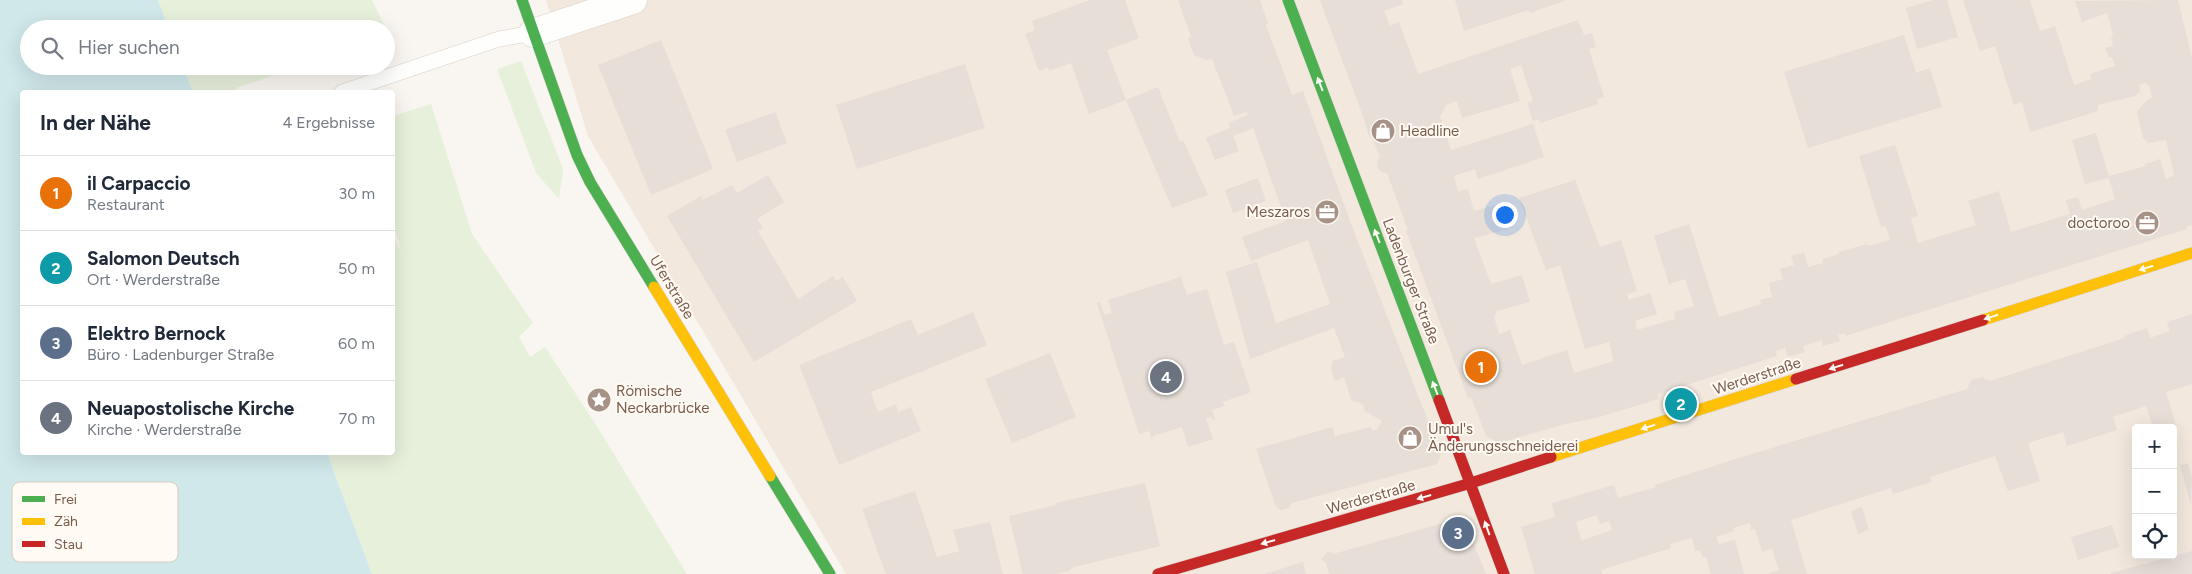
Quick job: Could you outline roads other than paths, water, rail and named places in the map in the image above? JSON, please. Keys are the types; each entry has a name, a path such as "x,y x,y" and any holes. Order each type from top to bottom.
{"street":[{"name":"Uferstraße","path":"522,0 577,155 590,182 830,574"},
{"path":"533,33 633,0"},
{"name":"Ladenburger Straße","path":"1288,0 1504,574"},
{"name":"Werderstraße","path":"1158,574 1471,483 2192,253"}],"lane":[{"path":"395,74 499,38 533,33"},
{"path":"348,90 391,75"}],"water":[{"path":"0,0 158,0 166,20 20,20 20,75 186,75 192,90 20,90 20,455 328,455 372,574 0,574"}],"place":[{"name":"Headline","path":"1383,131"},
{"name":"Meszaros","path":"1327,212"},
{"name":"doctoroo","path":"2147,223"},
{"name":"il Carpaccio","path":"1481,367"},
{"name":"Neuapostolische Kirche","path":"1166,377"},
{"name":"Römische Neckarbrücke","path":"599,400"},
{"name":"Salomon Deutsch","path":"1681,404"},
{"name":"Umul's Änderungsschneiderei","path":"1410,438"},
{"name":"Elektro Bernock","path":"1458,533"}]}
